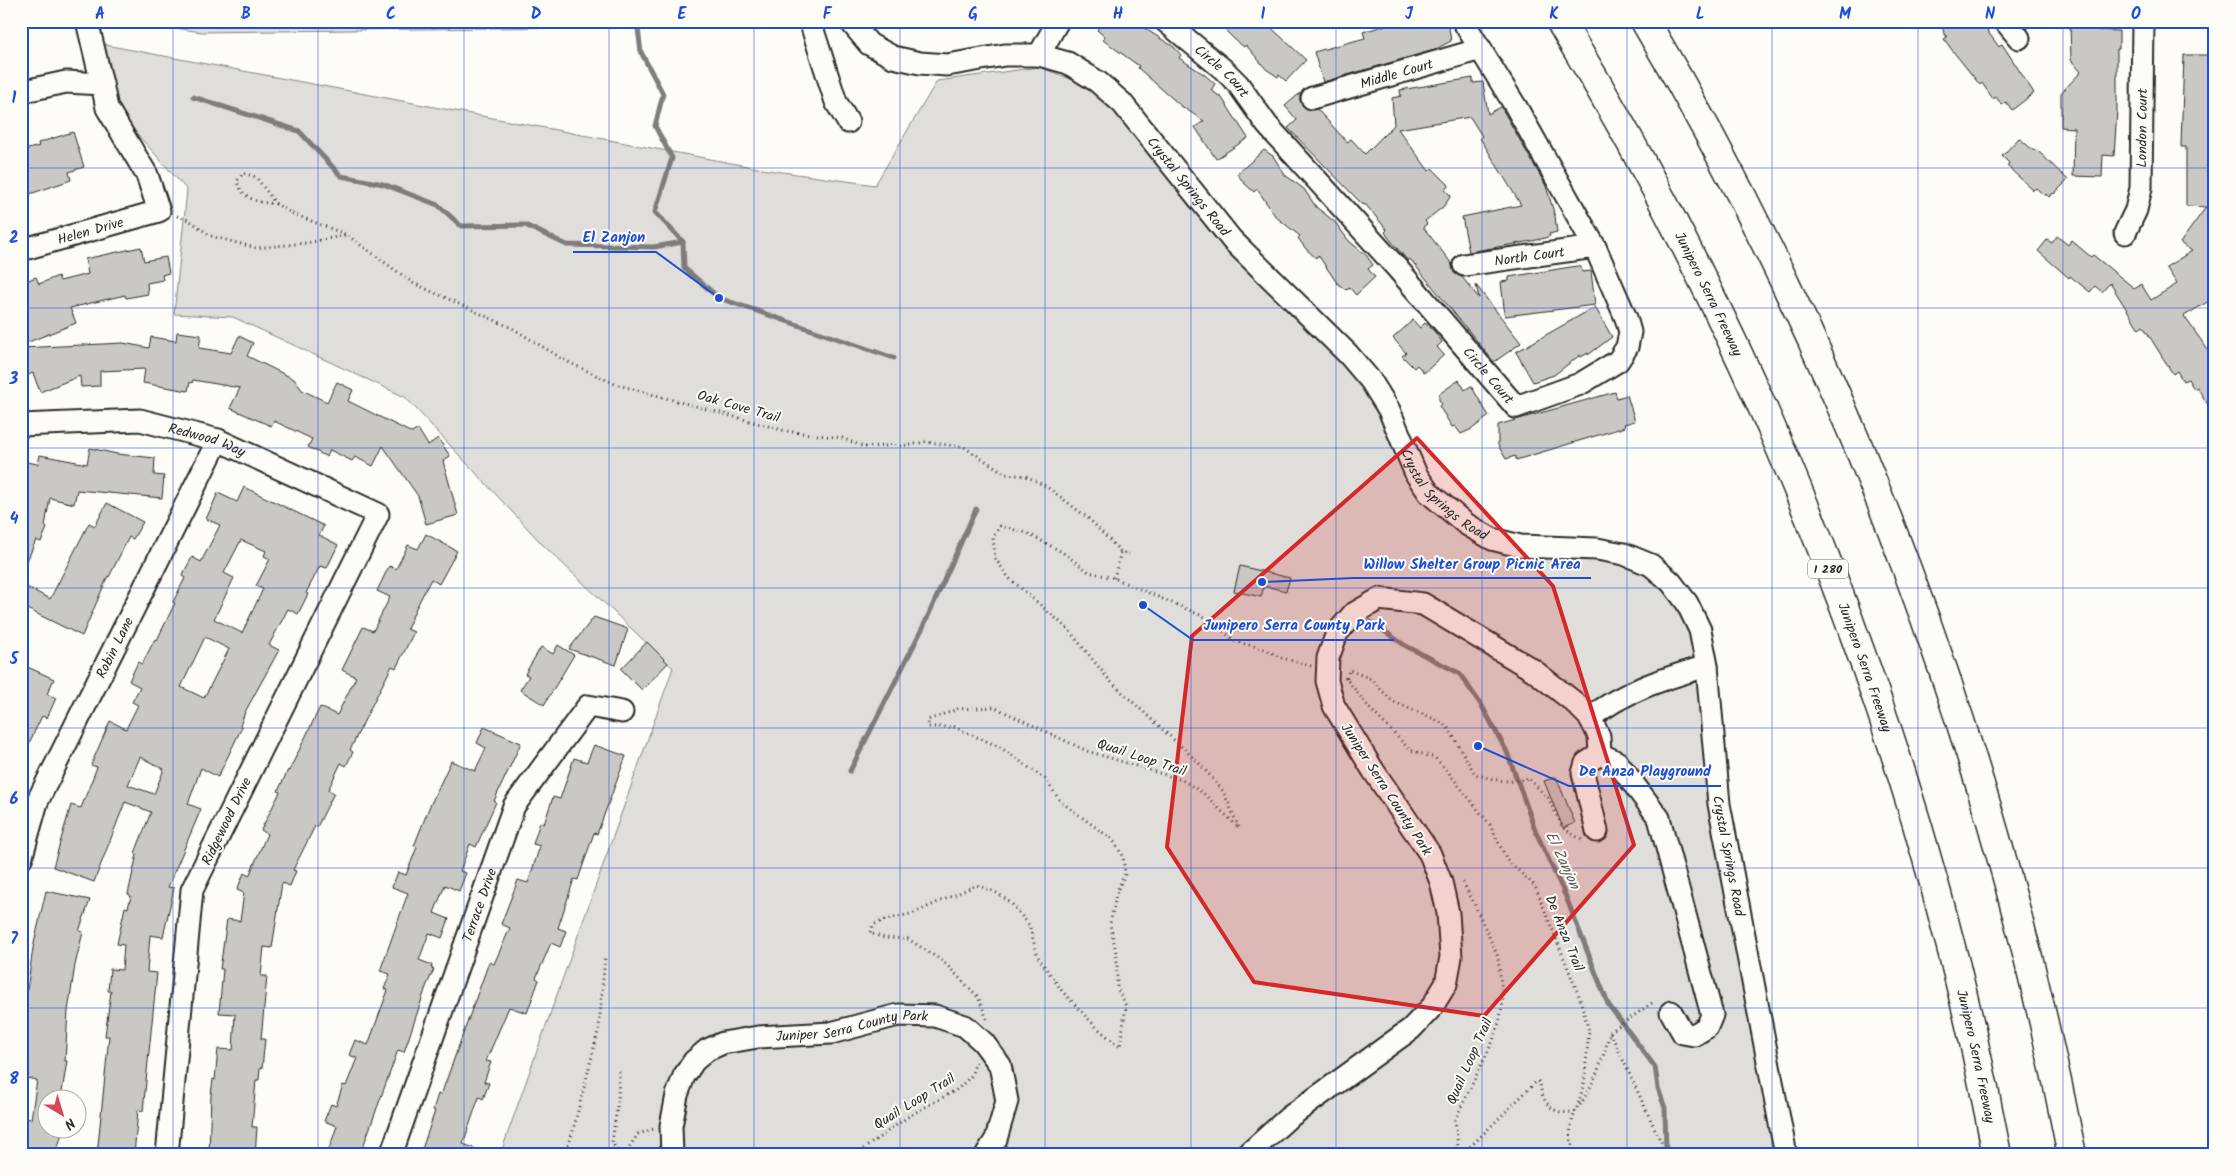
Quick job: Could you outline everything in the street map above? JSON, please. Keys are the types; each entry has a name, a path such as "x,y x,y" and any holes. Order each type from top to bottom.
{"highway":[{"name":"Junipero Serra Freeway","path":"1560,21 1635,152 1705,287 1754,391 1826,563 1881,714 1923,849 1971,1030 1997,1155"},
{"path":"1645,21 1717,150 1778,269 1841,406 1904,562 1960,722 1994,830 2032,974 2072,1155"}],"street":[{"path":"87,21 107,108 147,175 159,211"},
{"path":"810,21 836,102 848,122"},
{"name":"Crystal Springs Road","path":"850,21 869,44 893,57 920,63 947,65 1006,55 1039,55 1068,62 1098,82 1122,103 1232,240 1348,354 1371,381 1389,410 1416,474 1429,493 1466,524 1492,539 1520,546 1597,549 1624,554 1651,565 1671,582 1687,603 1700,630 1707,666 1719,804 1786,1155"},
{"path":"1039,55 1058,21"},
{"name":"Circle Court","path":"1165,21 1238,84 1267,125 1397,268 1516,407 1580,384 1618,361 1627,347 1630,332 1626,318 1595,247 1463,21"},
{"path":"2005,21 2019,38"},
{"name":"London Court","path":"2126,233 2136,210 2141,188 2143,21"},
{"name":"Middle Court","path":"1312,98 1481,50"},
{"path":"29,90 66,82 102,84"},
{"name":"Helen Drive","path":"21,250 159,211"},
{"name":"North Court","path":"1464,265 1595,247"},
{"name":"Redwood Way","path":"21,425 140,420 218,440 378,514"},
{"name":"Robin Lane","path":"21,859 38,802 218,440"},
{"name":"Ridgewood Drive","path":"167,1155 192,890 378,514"},
{"name":"Juniper Serra County Park","path":"1247,1155 1288,1118 1411,1029 1432,1007 1446,984 1451,957 1448,913 1441,882 1430,854 1334,706 1327,681 1340,677 1328,658 1337,633 1352,614 1378,599 1423,604 1532,670 1574,702 1590,718 1599,736 1600,754"},
{"path":"1590,718 1608,704 1670,677 1707,666"},
{"name":"Terrace Drive","path":"391,1155 514,806 588,706 622,712"},
{"path":"1592,836 1583,772 1586,764 1600,754 1617,762 1659,818 1712,1014 1707,1027 1694,1035 1683,1032 1664,1006"},
{"name":"Juniper Serra County Park","path":"672,1148 671,1126 684,1076 694,1061 707,1050 723,1043 758,1037 831,1033 898,1015 935,1016 965,1026 982,1042 1000,1064 1007,1101 996,1139 986,1155"}],"path":[{"name":"Oak Cove Trail","path":"276,204 256,176 243,173 237,180 240,190 250,199 276,204 291,213 347,235 413,283 512,328 566,361 615,384 786,431 842,438 864,447 910,445 925,442 964,447 1006,474 1026,476 1047,487 1088,518 1121,552"},
{"path":"159,211 189,220 211,236 256,248 306,243 347,235"},
{"name":"Quail Loop Trail","path":"855,1155 909,1116 958,1089 971,1076 987,1020 978,997 944,962 931,952 908,939 884,938 870,934 874,925 882,921 914,913 977,885 997,893 1011,903 1029,925 1038,957 1062,991 1095,1026 1120,1047 1126,1006 1117,988 1117,957 1110,924 1117,891 1124,874 1123,856 1114,840 1060,802 1045,779 1007,752 954,727 928,727 928,720 958,709 994,708 1087,751 1182,780 1203,793 1239,828 1222,791 1199,763 1110,681 1068,629 1008,578 995,558 993,537 1000,526 1028,533 1062,552 1089,572 1114,578 1212,620 1234,641 1265,649 1282,658 1340,677"},
{"path":"1114,578 1121,552 1129,554"},
{"path":"1340,677 1349,670 1363,674 1392,701 1439,721 1449,729 1475,774 1495,781 1516,782 1528,778 1548,798 1563,828 1580,840 1592,836"},
{"name":"De Anza Trail","path":"1340,677 1410,750 1435,758 1445,768 1490,825 1507,860 1534,886 1579,996 1589,1031 1584,1084 1570,1126 1572,1148 1576,1155"},
{"name":"Quail Loop Trail","path":"1459,1155 1455,1120 1492,1043 1503,1002 1498,957 1474,901 1461,878"},
{"path":"565,1155 573,1131 599,1028 605,956"},
{"path":"1459,1155 1474,1144 1536,1082 1540,1082 1544,1100 1550,1107 1558,1112 1568,1113 1576,1111 1591,1087 1602,1062 1610,1032 1629,1017 1664,1006"},
{"path":"1610,1032 1661,1142 1660,1155"},
{"path":"619,1071 618,1100 612,1142 619,1155"},
{"path":"624,1155 638,1134 650,1129 660,1130 672,1148"}],"highlighted area":[{"path":"1417,438 1553,586 1634,845 1484,1016 1254,982 1167,847 1192,636"}],"shaded area":[{"path":"127,21 575,21 572,27 202,32"},
{"path":"95,43 768,170 875,185 937,81 1039,67 1084,84 1121,116 1351,366 1446,516 1550,555 1608,561 1648,573 1672,590 1689,620 1781,1155 500,1155 673,668 543,545 405,397 233,317 174,314 187,190 113,107"}],"building":[{"path":"1104,21 1150,21 1144,28 1174,47 1181,55 1179,58 1215,84 1211,90 1222,98 1248,138 1216,159 1195,127 1204,121 1181,106 1138,68 1139,66 1103,40 1105,37 1097,30"},
{"path":"1221,21 1264,21 1306,60 1286,81 1279,75 1278,77 1266,69 1246,45 1244,47 1226,31 1229,28"},
{"path":"1400,21 1448,21 1451,41 1434,50 1323,82 1314,52 1365,38 1363,32"},
{"path":"1937,21 1980,21 1999,47 2002,44 2034,93 2012,110 2006,102 2002,105 1996,97 1993,99 1982,83 1980,85 1944,39 1947,37"},
{"path":"2070,21 2097,21 2097,30 2119,31 2114,156 2103,155 2102,177 2073,176 2074,128 2061,127 2061,93 2081,72 2071,60"},
{"path":"2184,55 2215,55 2215,294 2208,299 2209,301 2184,316 2215,360 2215,416 2197,387 2194,389 2188,379 2183,381 2177,371 2173,374 2143,326 2139,329 2110,283 2102,292 2095,286 2090,292 2070,276 2069,278 2038,251 2047,240 2052,243 2057,236 2068,245 2071,240 2134,288 2141,284 2151,300 2177,284 2166,267 2192,251 2180,243 2206,207 2186,206 2186,147 2181,147"},
{"path":"1473,78 1473,83 1483,82 1488,114 1501,107 1546,186 1555,216 1557,232 1549,234 1550,236 1545,238 1532,241 1469,252 1462,217 1521,205 1480,138 1482,136 1470,117 1398,129 1429,171 1432,168 1449,185 1445,190 1451,196 1443,207 1425,221 1427,224 1423,227 1452,264 1454,273 1462,277 1479,298 1476,285 1521,343 1494,362 1410,259 1408,261 1388,237 1385,232 1387,230 1366,205 1362,204 1288,128 1297,120 1285,106 1300,93 1300,101 1304,107 1310,110 1317,109 1347,142 1351,139 1365,154 1394,125 1392,98 1401,96 1400,90"},
{"path":"73,132 84,167 69,172 71,180 21,197 21,151 39,146 38,143"},
{"path":"2019,138 2034,151 2036,149 2068,180 2049,197 2036,188 2033,190 2007,166 2009,163 2002,156"},
{"path":"1264,150 1273,156 1285,175 1304,189 1316,207 1335,222 1349,241 1366,255 1373,265 1368,269 1375,277 1356,295 1349,287 1346,290 1337,283 1318,255 1316,258 1306,249 1298,238 1300,236 1276,217 1257,189 1254,192 1237,174"},
{"path":"141,247 144,261 166,257 169,273 162,275 163,280 147,283 148,294 126,298 125,295 70,308 76,323 21,345 21,283 36,277 39,284 58,276 60,281 88,274 85,259"},
{"path":"1577,266 1581,267 1582,272 1591,271 1595,305 1505,316 1501,282 1509,281 1509,277"},
{"path":"1595,307 1612,337 1588,355 1588,353 1581,357 1580,355 1554,375 1533,382 1516,352"},
{"path":"1413,320 1420,328 1425,323 1442,342 1437,347 1444,355 1424,373 1417,365 1414,368 1402,356 1406,353 1393,338"},
{"path":"177,332 201,335 199,348 231,353 239,336 253,343 247,356 294,379 302,390 327,402 337,382 353,390 348,401 412,433 418,429 428,445 438,438 450,456 443,461 458,515 426,524 418,496 383,446 373,466 355,457 352,461 330,450 327,457 308,447 312,439 274,421 271,426 230,408 240,388 193,380 192,383 190,382 188,391 143,383 145,369 100,371 100,386 81,387 80,376 40,392 33,373 21,378 21,348 123,343 149,348 151,337 176,341"},
{"path":"1459,380 1465,390 1471,386 1489,416 1472,429 1461,434 1455,426 1452,427 1439,406 1442,404 1439,400 1439,394"},
{"path":"1615,392 1617,398 1627,395 1635,421 1624,424 1625,427 1516,460 1515,456 1506,459 1498,445 1498,425"},
{"path":"90,448 117,454 155,458 154,475 164,476 162,498 77,490 74,504 50,498 45,526 47,528 41,542 36,540 21,575 21,461 38,464 40,455 87,464"},
{"path":"244,487 324,526 319,535 338,545 327,568 320,566 298,614 288,609 269,645 279,650 245,712 240,726 242,727 218,777 201,768 188,804 201,809 168,887 174,888 163,937 150,935 147,972 157,973 143,1111 138,1110 134,1155 97,1155 109,1036 105,1036 111,991 108,991 110,969 122,970 124,945 117,944 125,907 128,908 131,896 128,894 137,854 135,853 151,812 125,802 94,882 53,867 71,805 81,808 97,767 91,765 110,721 126,729 138,705 132,702 140,687 129,681 138,662 142,664 155,639 157,640 175,603 173,602 185,578 182,576 192,557 201,562 220,525 206,519 218,493 237,502","holes":["241,540 266,551 264,556 270,559 256,586 263,589 242,633 214,619 234,578 224,573","205,637 229,649 204,698 181,687","140,757 164,769 154,794 128,785"]},
{"path":"107,503 143,522 133,539 129,537 108,576 82,636 21,606 21,584 50,599 89,523 95,526"},
{"path":"426,534 457,551 439,584 431,579 416,608 407,629 414,632 396,668 392,666 371,707 350,750 353,752 346,766 341,763 328,790 334,793 293,870 296,871 290,886 282,883 272,948 264,947 261,976 267,976 261,1039 265,1039 262,1068 260,1068 259,1080 256,1080 252,1127 257,1127 255,1155 209,1155 211,1095 213,1079 215,1080 218,1049 233,1050 235,1014 219,1013 223,969 220,969 227,919 240,921 244,893 237,890 244,873 249,876 267,834 261,830 280,792 278,791 288,770 320,707 337,715 356,677 342,670 363,627 373,631 390,597 377,591 389,566 396,569 408,545 418,549"},
{"path":"1240,566 1290,578 1286,591 1264,586 1261,597 1234,591"},
{"path":"594,617 628,629 616,665 569,649"},
{"path":"647,642 668,663 642,690 621,669"},
{"path":"558,645 574,655 544,705 520,690 529,676 525,674 541,647 553,654"},
{"path":"21,664 54,679 47,694 56,698 47,718 42,716 21,760"},
{"path":"484,727 521,743 494,801 496,802 476,847 470,844 460,871 466,873 459,891 445,885 434,913 449,919 442,938 429,933 419,960 432,965 431,968 434,969 404,1052 398,1050 360,1155 327,1155 337,1126 324,1121 331,1104 336,1106 343,1085 346,1086 357,1058 349,1055 355,1040 368,1045 388,990 384,989 390,974 380,971 408,893 392,887 398,872 406,875 417,847 414,846 429,808 451,761 475,771 486,748 477,743"},
{"path":"594,745 626,756 597,834 594,833 578,880 574,879 558,928 566,931 560,947 551,943 536,978 539,980 527,1013 509,1007 486,1061 491,1062 484,1082 489,1083 483,1099 479,1097 463,1144 488,1153 488,1155 420,1155 435,1111 433,1110 438,1094 441,1095 489,962 494,964 510,928 501,924 518,880 528,883 540,846 533,844 540,822 544,824 553,797 560,799 574,758 587,762"},
{"path":"1556,777 1575,823 1563,828 1544,781"},
{"path":"46,891 90,900 79,931 83,932 75,965 68,1011 65,1061 67,1061 63,1088 38,1088 38,1138 61,1138 56,1155 21,1155 21,1117 31,1119 37,1080 21,1077 24,1051 21,1050 23,1018 33,948"}],"waterway":[{"path":"637,21 641,52 663,94 655,126 672,158 655,212 683,242"},
{"path":"193,97 299,131 341,176 383,184 438,205 461,226 525,225 567,245 654,247 683,242"},
{"name":"El Zanjon","path":"683,242 684,268 719,298 894,358"},
{"path":"850,771 924,625 976,509"},
{"name":"El Zanjon","path":"1371,622 1406,646 1459,673 1482,706 1507,752 1536,832 1566,897 1608,1004 1655,1067 1658,1088 1665,1108 1666,1155"}],"place":[{"name":"El Zanjon","path":"719,298"},
{"name":"Willow Shelter Group Picnic Area","path":"1262,582"},
{"name":"Junipero Serra County Park","path":"1143,605"},
{"name":"De Anza Playground","path":"1478,746"}]}
